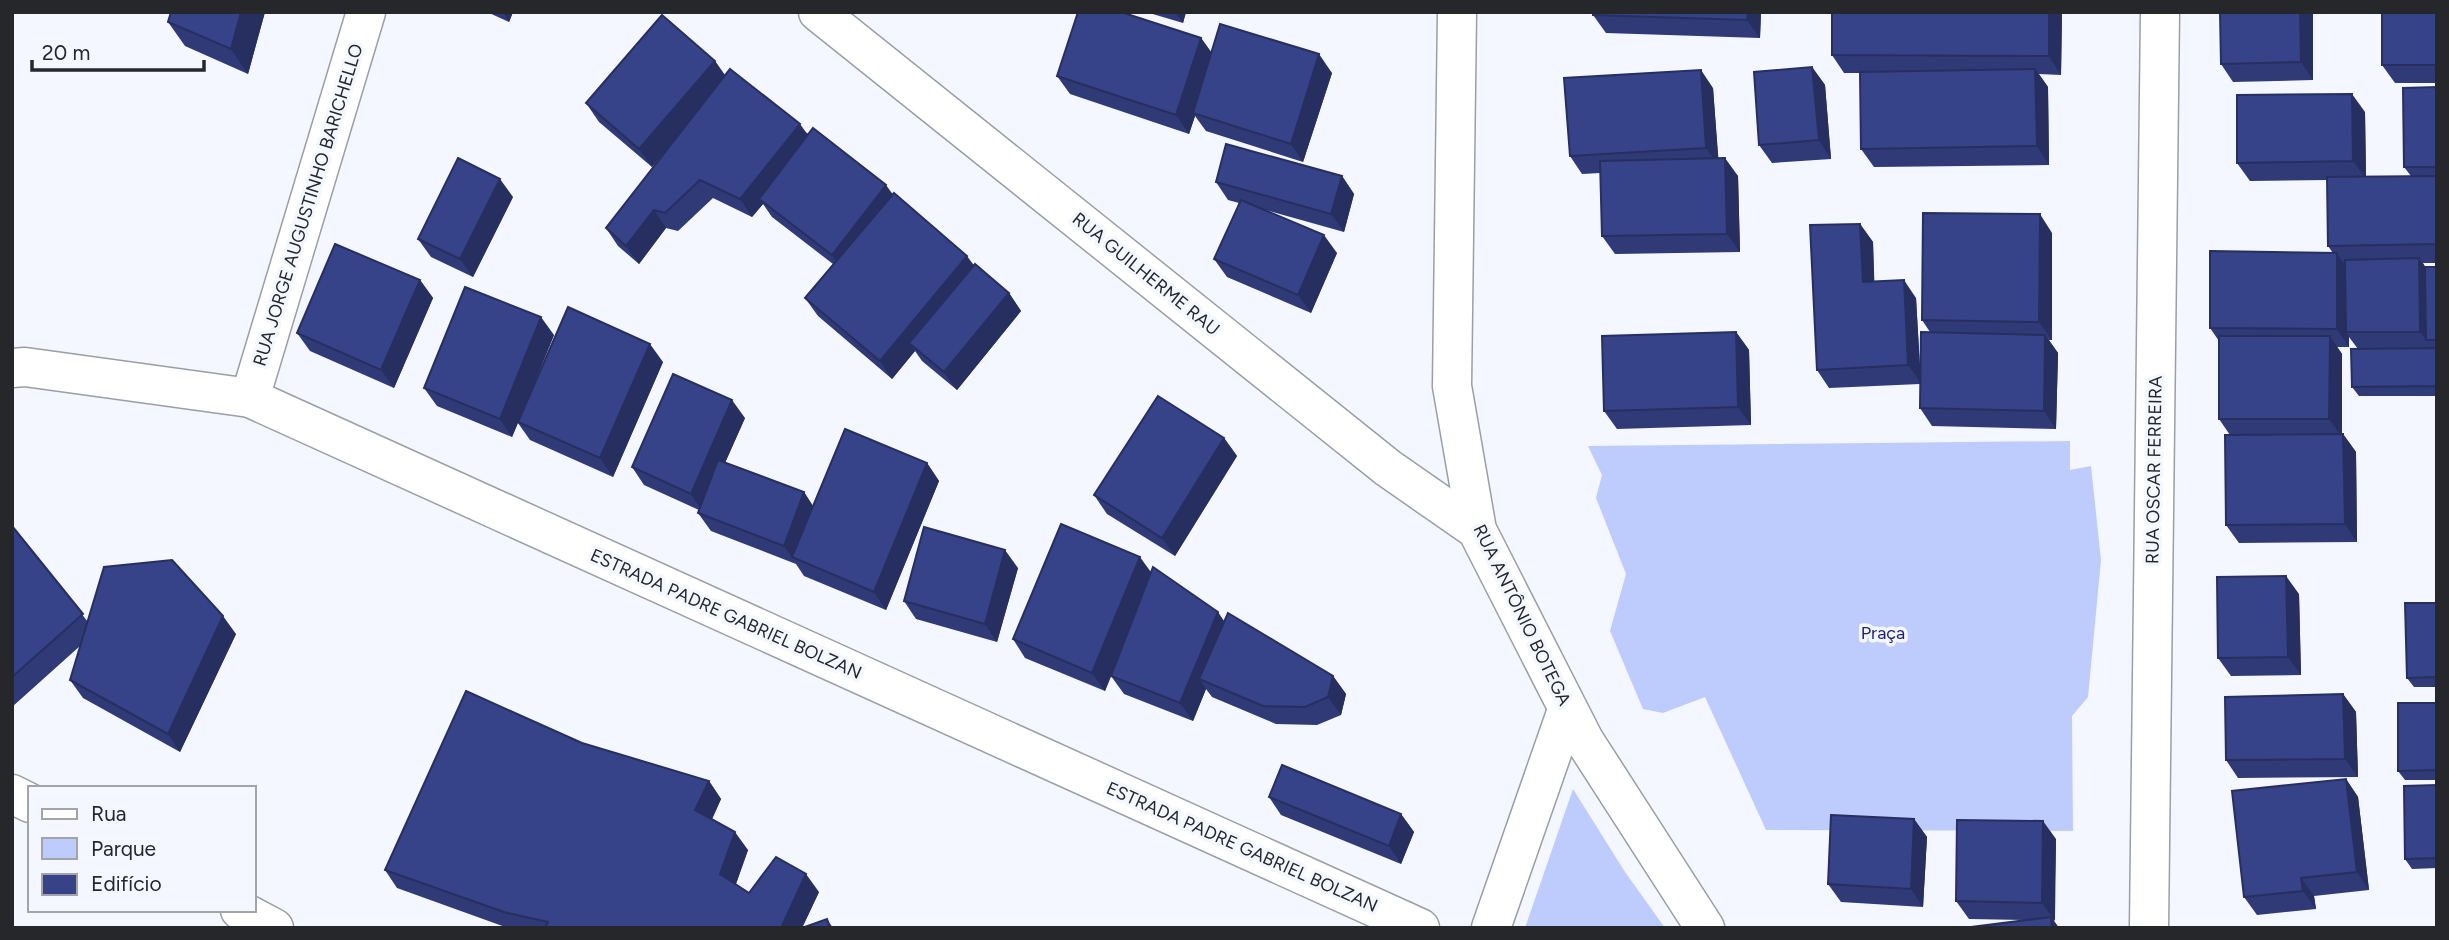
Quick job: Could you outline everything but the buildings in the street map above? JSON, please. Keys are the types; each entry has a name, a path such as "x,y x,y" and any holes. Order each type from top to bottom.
{"street":[{"name":"RUA JORGE AUGUSTINHO BARICHELLO","path":"250,398 366,12"},
{"name":"RUA GUILHERME RAU","path":"818,12 1388,468 1477,530"},
{"name":"RUA ANTÔNIO BOTEGA","path":"1457,12 1452,386 1477,530 1567,710 1704,928"},
{"name":"RUA OSCAR FERREIRA","path":"2148,928 2161,12"},
{"name":"ESTRADA PADRE GABRIEL BOLZAN","path":"12,368 25,367 250,398 1348,912 1420,928"},
{"path":"1491,928 1567,710"},
{"path":"12,794 28,802"},
{"path":"244,912 274,928"}],"green space":[{"name":"Praça","path":"2070,441 2070,470 2091,466 2101,560 2088,697 2072,716 2073,831 1766,830 1705,697 1663,713 1643,709 1610,631 1626,574 1596,498 1602,475 1588,446"},
{"path":"1573,789 1625,872 1665,928 1525,928"}]}
